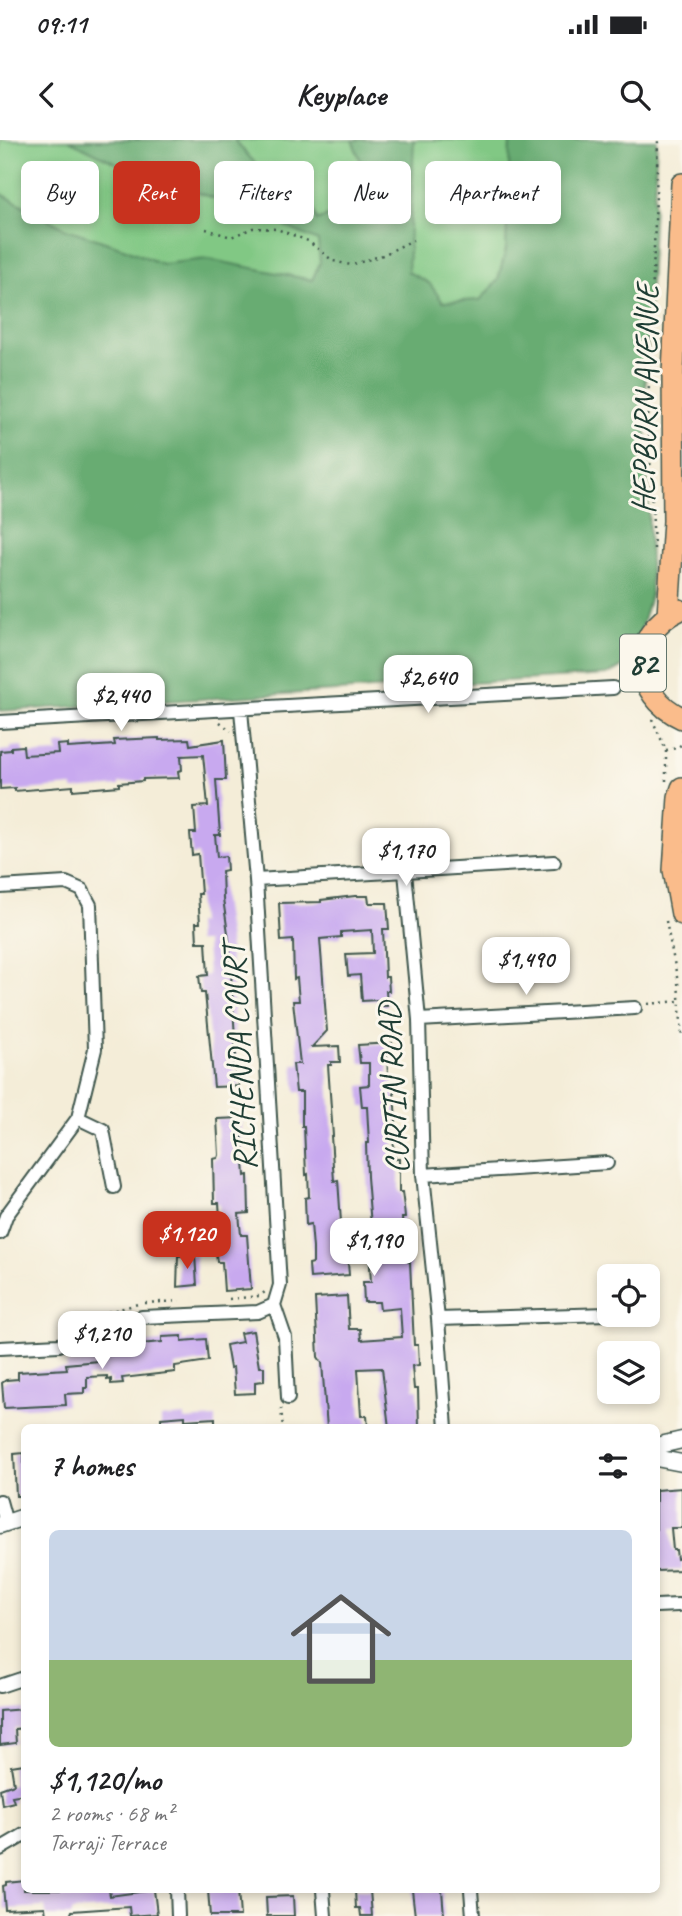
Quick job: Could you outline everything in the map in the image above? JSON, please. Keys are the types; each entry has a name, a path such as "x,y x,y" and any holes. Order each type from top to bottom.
{"main road":[{"name":"HEPBURN AVENUE","path":"675,612 673,373 682,184"},
{"name":"82","path":"675,612 652,630 643,652 643,677 653,698 674,715 682,733"},
{"path":"682,788 679,797 674,870 682,914"}],"street":[{"path":"0,722 613,688"},
{"name":"RICHENDA COURT","path":"241,710 256,880 280,1284 274,1305 285,1336 288,1398"},
{"path":"256,880 554,862"},
{"name":"CURTIN ROAD","path":"405,872 419,1020 423,1175 446,1424"},
{"path":"0,887 66,883 82,890 90,905 95,1049 79,1118 3,1215 0,1233"},
{"path":"419,1020 635,1008"},
{"path":"79,1118 103,1130 114,1187"},
{"path":"423,1175 607,1163"},
{"path":"0,1348 59,1345 106,1326 142,1317 258,1312 274,1305"},
{"path":"438,1319 597,1314"},
{"path":"660,1445 682,1440"},
{"path":"660,1459 682,1463"},
{"path":"0,1501 3,1524 21,1518"},
{"path":"660,1606 678,1605"},
{"path":"0,1686 21,1679"},
{"path":"0,1849 21,1837"},
{"path":"177,1893 178,1916"},
{"path":"323,1893 325,1916"},
{"path":"471,1893 473,1916"}],"path":[{"path":"206,229 231,237 253,228 277,229 308,241 333,261 351,265 383,255 414,240"},
{"path":"217,721 225,725 234,737"},
{"path":"666,750 682,744"},
{"path":"635,1008 650,1003 679,1000"},
{"path":"224,1300 260,1296 270,1284"},
{"path":"105,1313 136,1304 188,1301"},
{"path":"283,1424 281,1402 288,1398"}],"green space":[{"path":"0,140 657,140 652,192 645,416 0,342"},
{"path":"69,140 234,140 253,161 214,161 214,198 200,193 200,161 113,162"},
{"path":"352,140 414,140 411,206 411,161 361,161"},
{"path":"510,140 657,140 645,389 651,593 636,646 626,665 607,675 0,711 0,193 21,204 21,224 57,224 162,264 207,259 312,280 320,263 318,241 280,224 314,224 314,209 317,221 328,216 328,224 410,224 408,272 429,283 443,302 480,300 498,280 506,249 507,224 561,224 561,161 509,161"}],"building":[{"path":"189,739 190,745 224,740 226,780 216,780 220,835 215,835 217,857 226,856 227,870 222,871 223,899 229,940 235,1075 238,1075 239,1086 214,1087 205,993 201,993 199,976 208,975 206,942 197,942 196,923 200,923 198,894 201,894 198,854 192,855 190,833 196,833 194,807 208,806 203,755 181,756 182,770 178,771 179,778 143,779 119,783 119,786 73,790 73,786 15,791 15,788 0,789 0,751 11,750 11,747 23,746 24,755 58,753 57,745 68,744 68,748 115,745 114,740"},
{"path":"368,896 369,903 387,903 389,929 383,929 385,977 388,977 389,991 386,991 387,1006 377,1006 377,1000 362,1001 360,975 348,976 346,954 373,953 372,930 341,932 341,937 320,939 327,1031 312,1047 339,1046 340,1062 331,1062 331,1065 328,1065 331,1136 334,1181 338,1180 343,1250 347,1250 349,1275 310,1278 309,1264 313,1263 313,1248 311,1224 306,1225 305,1198 309,1197 302,1126 302,1092 296,1092 293,1064 300,1064 293,1001 299,1001 297,978 294,979 293,940 281,941 279,903 321,902"},
{"path":"392,1043 393,1053 387,1054 388,1076 393,1076 397,1137 393,1137 395,1159 399,1159 399,1192 402,1192 405,1218 402,1218 404,1244 410,1262 414,1345 418,1345 419,1365 412,1366 414,1389 418,1389 419,1424 389,1424 382,1368 358,1369 361,1416 367,1416 368,1424 327,1424 322,1363 318,1357 315,1298 347,1296 349,1329 360,1329 361,1340 402,1337 400,1308 380,1310 379,1302 364,1302 363,1282 371,1282 369,1250 373,1250 367,1177 367,1107 362,1107 360,1086 369,1085 369,1063 360,1063 358,1045"},
{"path":"241,1118 245,1176 248,1175 249,1213 239,1214 241,1235 247,1235 251,1289 224,1291 222,1262 217,1262 215,1247 222,1246 219,1203 214,1203 213,1159 219,1155 217,1119"},
{"path":"195,1255 197,1285 177,1287 178,1256"},
{"path":"253,1331 259,1367 264,1367 264,1381 255,1382 255,1393 235,1394 233,1367 230,1368 226,1345 242,1342 240,1333"},
{"path":"182,1336 182,1341 206,1339 208,1361 175,1366 175,1372 122,1378 123,1383 111,1384 111,1379 107,1380 107,1376 87,1377 84,1393 65,1394 66,1405 4,1408 2,1383 18,1379 18,1372 67,1369 66,1364 98,1361 97,1355 116,1354 115,1347 127,1346 127,1340 140,1339 140,1344 162,1342 162,1337"},
{"path":"161,1418 215,1418 215,1424 161,1424"},
{"path":"21,1453 21,1496 16,1496 14,1454"},
{"path":"682,1488 682,1528 671,1528 673,1550 676,1550 677,1559 682,1558 682,1570 660,1571 660,1490"},
{"path":"21,1709 21,1728 15,1729 16,1743 0,1745 0,1711"},
{"path":"21,1764 21,1794 12,1796 14,1802 2,1805 0,1789 14,1784 11,1766"},
{"path":"21,1880 21,1893 110,1893 110,1896 154,1893 157,1914 130,1916 129,1907 72,1911 70,1916 46,1916 45,1907 5,1909 3,1886 6,1882"},
{"path":"208,1893 238,1893 240,1916 210,1916"},
{"path":"355,1893 370,1893 372,1916 361,1916 360,1908 356,1908"},
{"path":"412,1893 442,1893 444,1916 415,1916"},
{"path":"293,1896 294,1916 267,1916 266,1897"}]}
